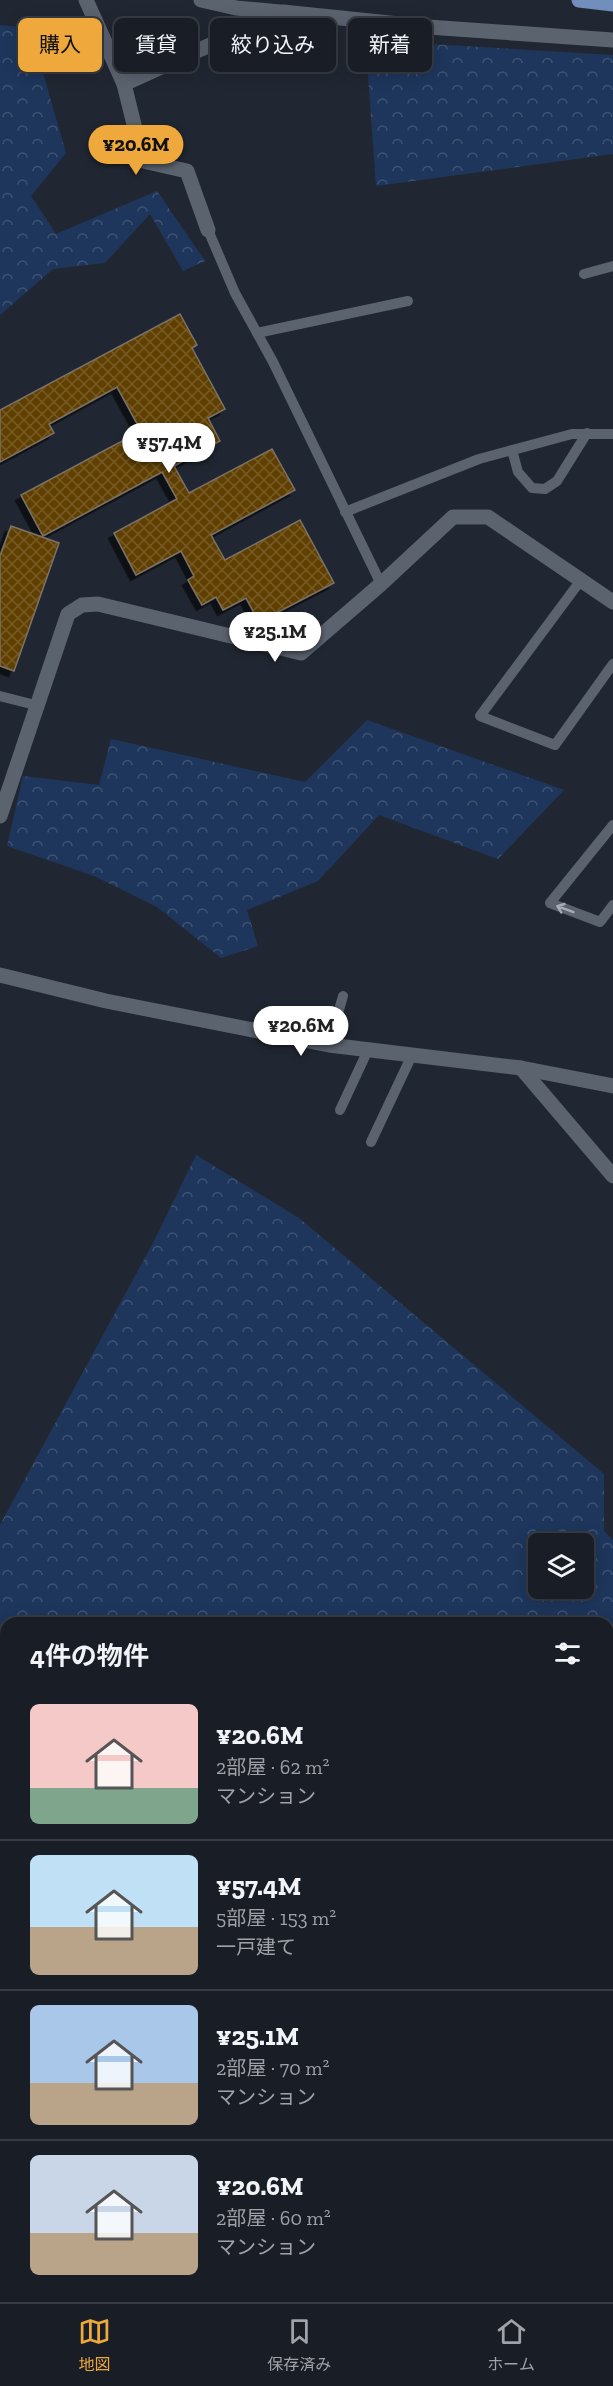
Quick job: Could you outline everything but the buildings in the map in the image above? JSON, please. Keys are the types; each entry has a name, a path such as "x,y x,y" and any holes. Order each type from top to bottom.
{"main road":[{"path":"579,0 613,4"}],"street":[{"path":"86,0 124,84 143,161 187,171 208,231"},
{"path":"201,0 236,8 428,27 613,40"},
{"path":"124,84 283,12"},
{"path":"0,816 68,614 82,605 98,604 301,653 381,584 453,517 488,517 613,602"},
{"path":"0,975 106,1001 329,1045 521,1068 613,1086"},
{"path":"521,1068 613,1176"}],"lane":[{"path":"208,231 235,293 381,584"},
{"path":"584,274 613,266"},
{"path":"257,333 408,301"},
{"path":"512,450 518,472 532,488 545,489 557,481 587,433"},
{"path":"345,512 479,459 572,434 613,434"},
{"path":"581,580 480,716 555,745 613,664"},
{"path":"0,696 36,705"},
{"path":"613,825 550,903 600,922 613,905"},
{"path":"329,1045 344,996"},
{"path":"340,1110 368,1050"},
{"path":"371,1142 412,1055"}],"green space":[{"path":"0,25 18,27 18,72 43,72 66,153 31,196 56,234 157,191 205,261 183,271 150,214 105,263 53,269 0,315"},
{"path":"432,44 613,55 613,154 376,186 368,72 432,72"},
{"path":"367,720 564,790 498,859 379,815 318,881 247,910 258,946 221,958 157,907 94,876 7,846 23,776 99,785 111,739 305,782"},
{"path":"196,1155 299,1218 604,1474 604,1531 613,1540 613,1617 0,1617 0,1525 154,1241"}]}
